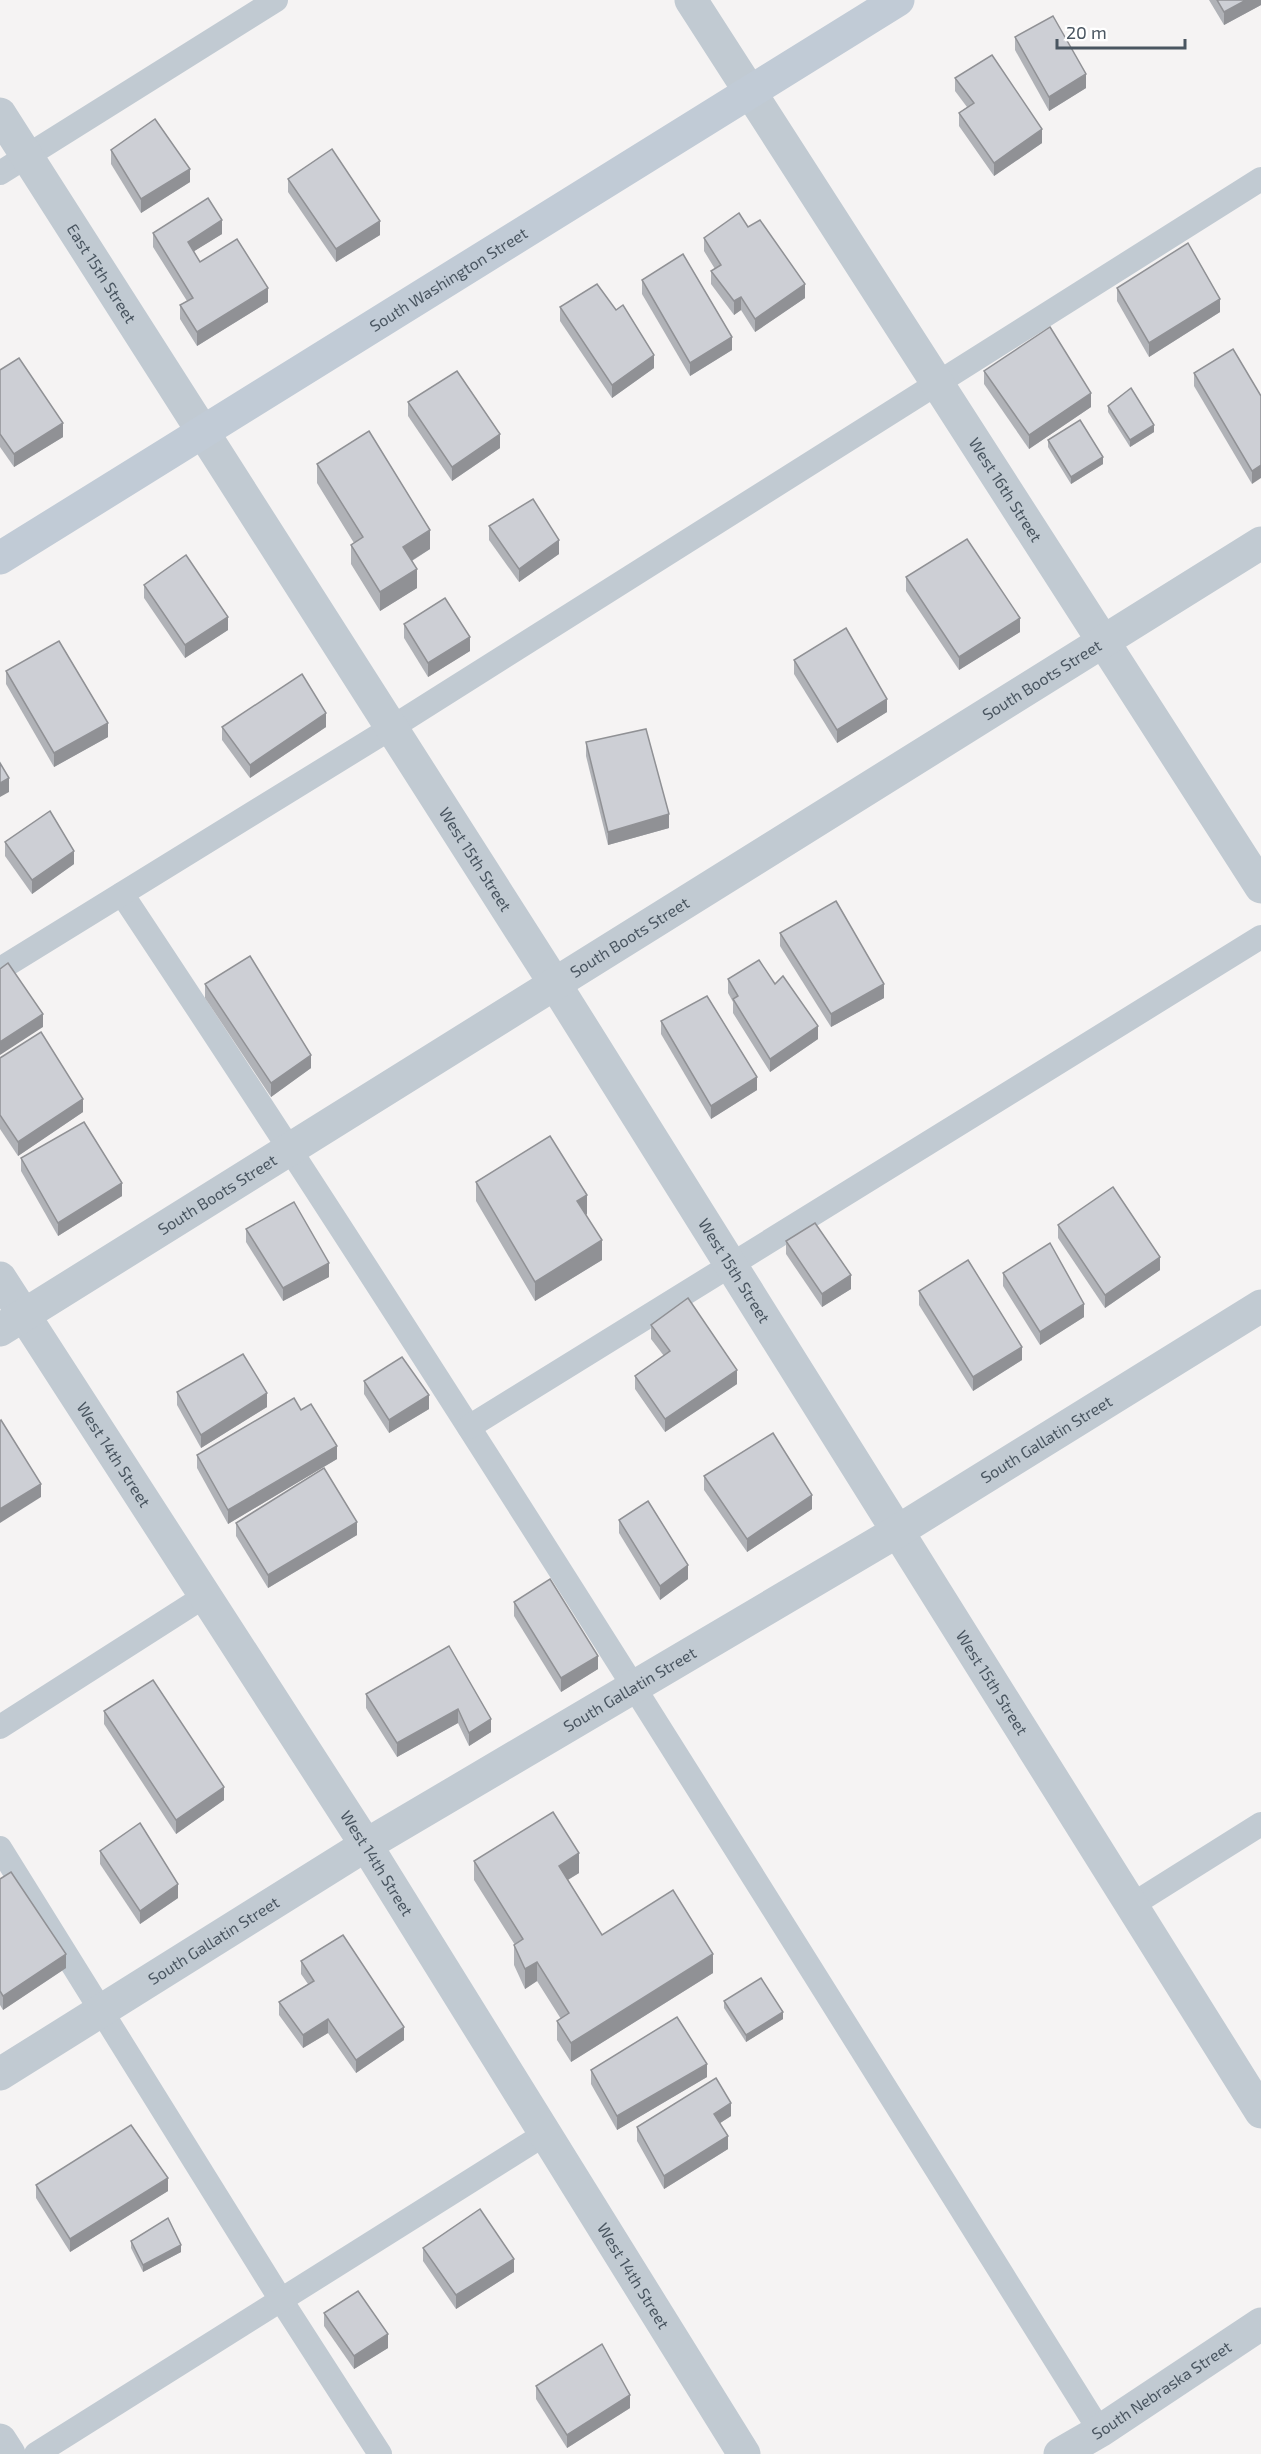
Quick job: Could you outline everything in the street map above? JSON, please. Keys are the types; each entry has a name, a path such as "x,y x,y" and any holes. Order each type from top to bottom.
{"main road":[{"name":"South Washington Street","path":"0,558 898,0"}],"street":[{"name":"West 16th Street","path":"690,0 1261,887"},
{"name":"East 15th Street","path":"0,114 13,165 202,433"},
{"name":"West 15th Street","path":"202,433 555,984 1261,2112"},
{"name":"South Boots Street","path":"12,1323 1261,543"},
{"name":"West 14th Street","path":"0,1278 12,1323 205,1596 366,1845 744,2454"},
{"name":"South Gallatin Street","path":"0,2074 366,1845 898,1531 1261,1306"},
{"name":"South Nebraska Street","path":"1060,2454 1100,2431 1261,2324"},
{"path":"0,2440 9,2454"}],"lane":[{"path":"13,165 276,0"},
{"path":"0,969 391,728 1261,179"},
{"path":"122,894 291,1149 635,1686 1100,2431"},
{"path":"469,1427 1261,937"},
{"path":"0,1727 205,1596"},
{"path":"1132,1905 1261,1824"},
{"path":"0,1848 281,2300 380,2454"},
{"path":"36,2454 545,2134"}],"building":[{"path":"1217,0 1246,0 1224,12"},
{"path":"1053,16 1086,74 1049,97 1015,37"},
{"path":"992,55 1042,129 994,163 959,113 974,103 955,78"},
{"path":"155,119 190,169 141,199 111,150"},
{"path":"332,149 380,221 336,249 288,179"},
{"path":"208,198 222,220 188,242 200,262 237,239 268,288 197,332 180,305 193,298 153,233"},
{"path":"739,213 748,227 760,220 805,284 755,319 741,297 734,301 711,271 721,265 704,238"},
{"path":"1188,243 1220,299 1149,343 1117,288"},
{"path":"683,254 732,337 690,363 642,280"},
{"path":"597,284 616,310 623,305 654,355 612,385 560,307"},
{"path":"1050,327 1091,393 1029,435 984,371"},
{"path":"1233,349 1261,396 1261,465 1252,471 1194,373"},
{"path":"19,358 63,423 14,454 0,434 0,370"},
{"path":"457,371 500,434 452,467 408,402"},
{"path":"1131,388 1154,425 1130,440 1108,406"},
{"path":"1080,420 1103,457 1071,477 1048,440"},
{"path":"369,431 430,530 403,547 417,569 380,592 351,545 363,537 317,464"},
{"path":"533,499 559,540 519,569 489,526"},
{"path":"967,539 1020,618 959,657 906,577"},
{"path":"186,555 228,617 185,645 144,585"},
{"path":"445,598 470,637 428,663 404,624"},
{"path":"846,628 887,699 837,730 794,660"},
{"path":"59,641 108,723 54,753 6,671"},
{"path":"302,674 326,713 250,765 222,727"},
{"path":"646,729 669,814 608,832 586,742"},
{"path":"0,763 9,778 0,783"},
{"path":"50,811 74,851 32,880 5,842"},
{"path":"836,901 884,984 831,1014 780,933"},
{"path":"250,956 311,1055 271,1083 205,984"},
{"path":"759,960 775,984 783,976 818,1026 770,1059 733,999 738,996 728,979"},
{"path":"8,963 43,1014 0,1042 0,969"},
{"path":"707,996 757,1077 711,1106 661,1021"},
{"path":"41,1032 83,1099 18,1142 0,1115 0,1058"},
{"path":"84,1122 122,1183 58,1223 21,1158"},
{"path":"550,1136 587,1195 577,1201 602,1240 535,1282 476,1182"},
{"path":"1113,1187 1160,1257 1105,1295 1058,1225"},
{"path":"294,1202 329,1263 283,1288 246,1229"},
{"path":"815,1223 851,1275 822,1294 786,1241"},
{"path":"1050,1243 1084,1304 1040,1332 1003,1273"},
{"path":"968,1260 1022,1347 973,1377 919,1291"},
{"path":"688,1298 737,1370 665,1419 635,1376 670,1351 651,1325"},
{"path":"243,1354 267,1393 201,1435 177,1392"},
{"path":"402,1357 429,1395 389,1420 364,1381"},
{"path":"294,1398 301,1410 311,1404 337,1446 228,1510 197,1455"},
{"path":"0,1421 41,1484 0,1509"},
{"path":"773,1433 812,1495 747,1539 704,1476"},
{"path":"324,1468 357,1522 268,1575 236,1523"},
{"path":"648,1501 688,1565 660,1586 619,1520"},
{"path":"550,1579 598,1656 561,1678 514,1602"},
{"path":"449,1646 491,1719 469,1733 458,1709 397,1743 366,1694"},
{"path":"153,1680 224,1787 176,1820 104,1711"},
{"path":"553,1812 579,1853 559,1866 602,1935 673,1890 713,1954 571,2043 557,2021 569,2013 537,1962 525,1969 514,1945 523,1939 474,1861"},
{"path":"140,1823 178,1884 140,1911 100,1851"},
{"path":"11,1872 66,1954 3,1996 0,1991 0,1879"},
{"path":"343,1935 404,2027 356,2060 328,2019 303,2035 279,2002 314,1981 301,1961"},
{"path":"761,1978 783,2012 746,2035 724,2001"},
{"path":"677,2017 707,2064 617,2116 591,2070"},
{"path":"716,2078 731,2103 714,2114 728,2136 664,2176 637,2127"},
{"path":"131,2125 168,2178 70,2239 36,2185"},
{"path":"480,2209 514,2259 456,2295 423,2248"},
{"path":"168,2218 181,2245 143,2265 131,2241"},
{"path":"358,2291 388,2334 354,2356 324,2313"},
{"path":"602,2344 630,2395 567,2435 536,2386"}]}
